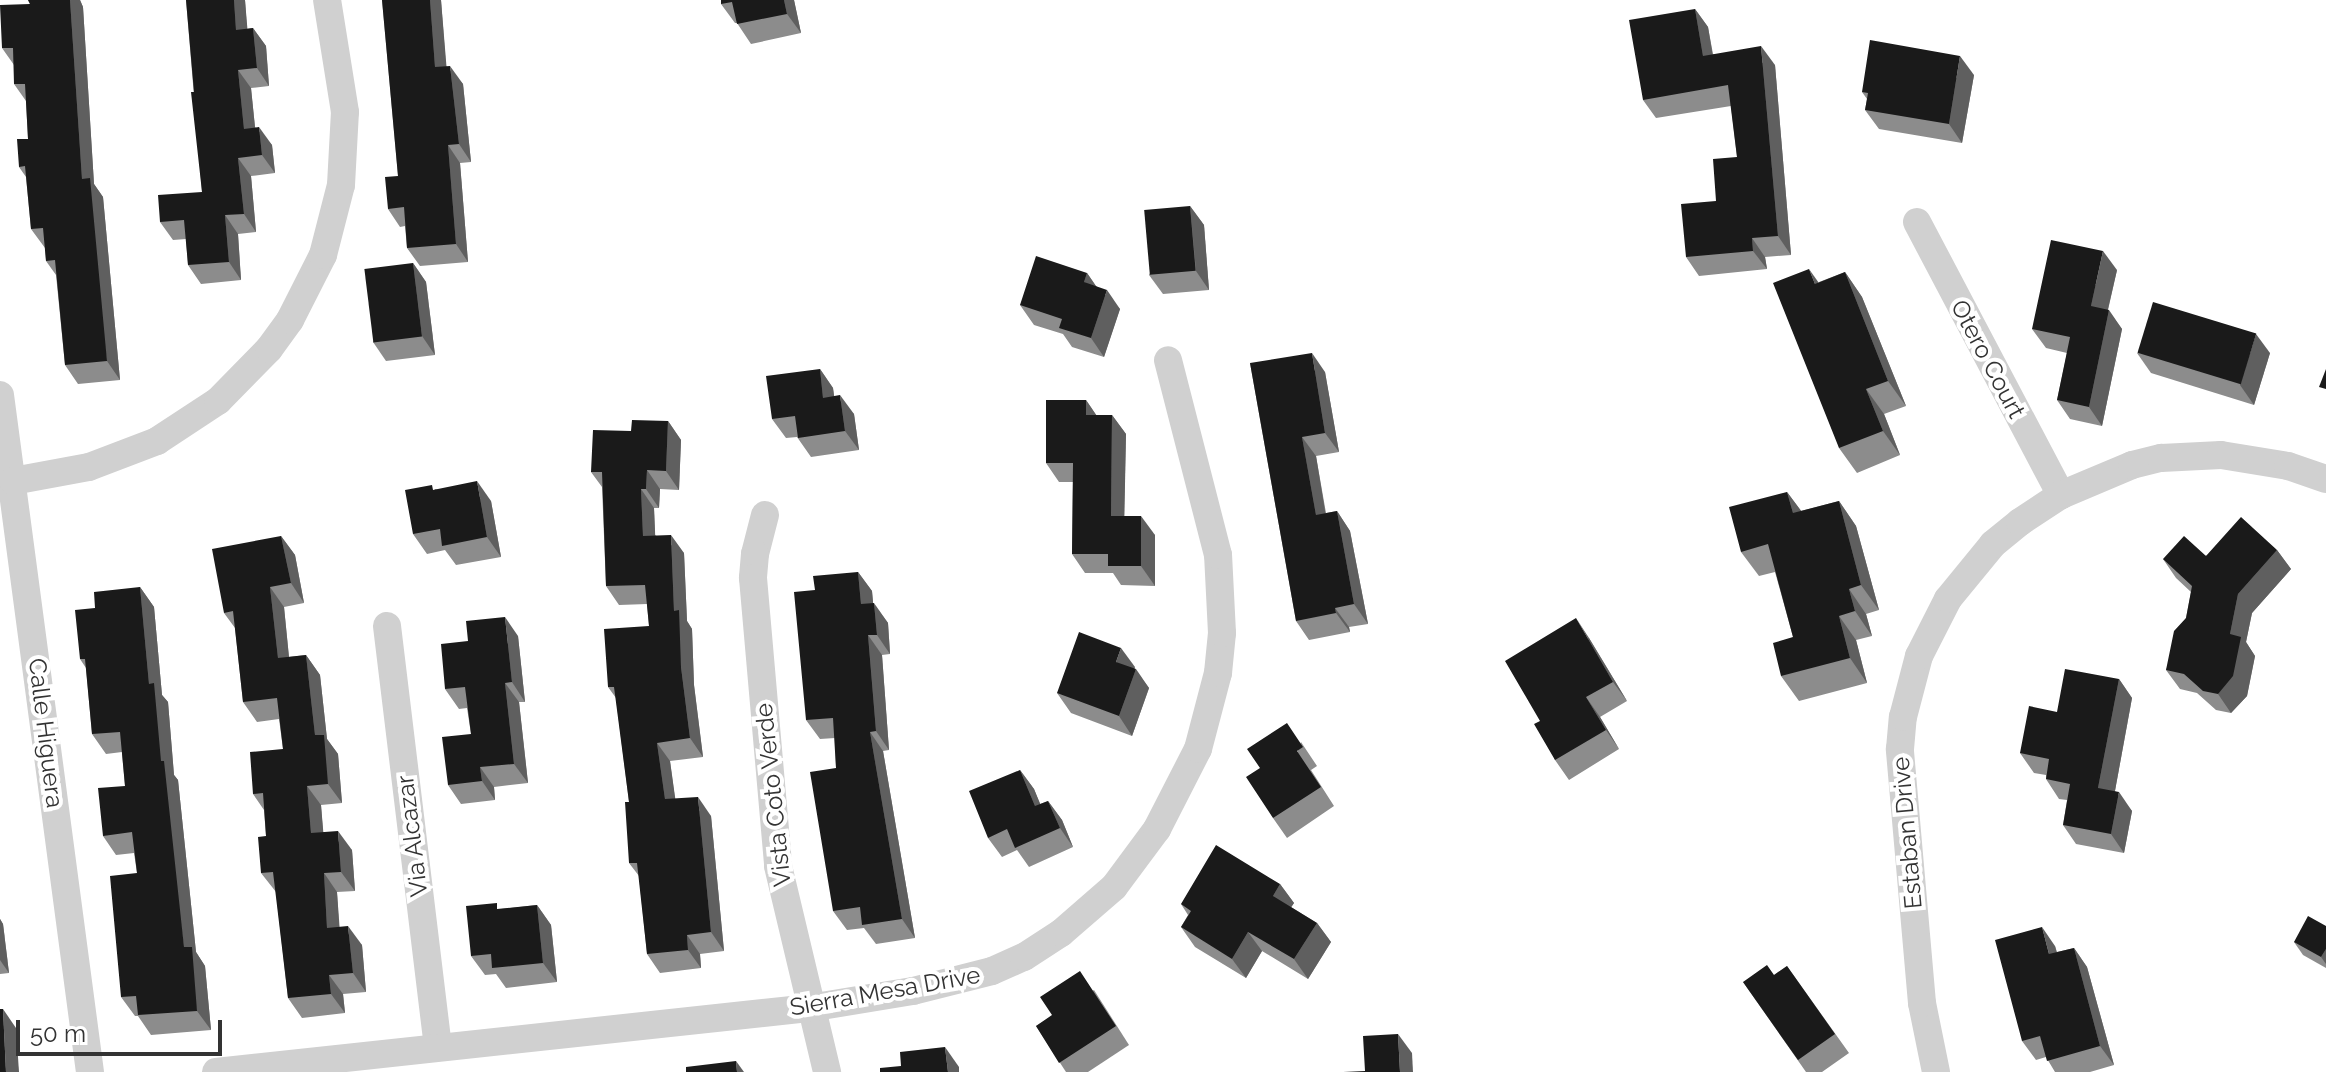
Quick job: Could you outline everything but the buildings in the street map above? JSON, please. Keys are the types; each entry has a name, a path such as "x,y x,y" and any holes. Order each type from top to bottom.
{"street":[{"path":"13,481 89,467 157,441 218,401 269,349 290,320 323,255 341,185 345,112 327,0"},
{"name":"Otero Court","path":"1917,222 2061,495"},
{"name":"Sierra Mesa Drive","path":"216,1072 809,1008 958,983 1024,957 1061,933 1114,887 1134,863 1176,798 1210,711 1219,660 1222,594 1218,555 1168,360"},
{"name":"Calle Higuera","path":"0,395 90,1072"},
{"name":"Estaban Drive","path":"1936,1072 1922,1003 1900,780 1906,702 1919,656 1932,627 1966,573 2011,529 2061,495 2132,465 2191,455 2251,458 2326,479"},
{"name":"Vista Coto Verde","path":"765,515 755,554 753,578 776,851 783,897 827,1072"},
{"name":"Via Alcazar","path":"387,626 438,1046"}]}
